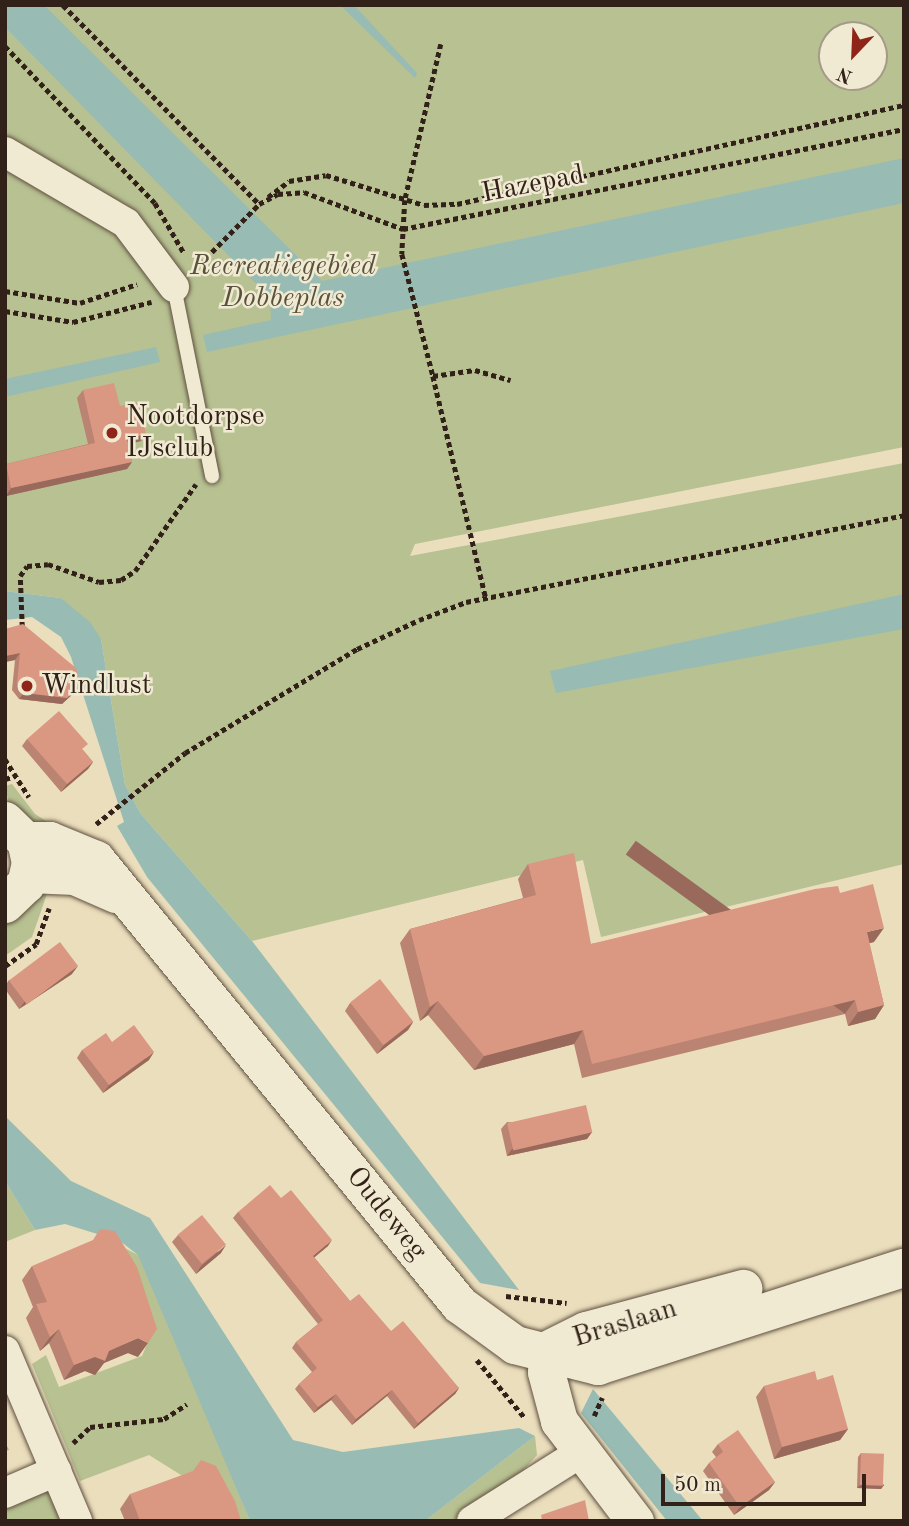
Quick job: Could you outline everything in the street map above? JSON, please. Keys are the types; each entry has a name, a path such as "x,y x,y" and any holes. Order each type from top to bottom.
{"main road":[{"name":"Oudeweg","path":"20,845 83,852 460,1305 515,1345 548,1350"},
{"path":"5,904 20,845"},
{"name":"Braslaan","path":"548,1350 586,1331 814,1270 904,1259"},
{"name":"Braslaan","path":"548,1350 598,1366 904,1268"}],"street":[{"path":"5,152 126,223 171,281"},
{"path":"548,1350 546,1372 559,1421 586,1437 635,1521"},
{"path":"5,1351 77,1521"},
{"path":"471,1521 586,1437"},
{"path":"5,1493 54,1467"}],"lane":[{"path":"171,281 212,476"}],"path":[{"path":"63,5 259,204"},
{"path":"441,44 405,200 401,254 433,376 485,598"},
{"path":"5,46 155,203 184,245 183,263 171,281 124,314 73,323 5,311"},
{"path":"200,264 259,204 308,174 405,200 457,204 904,106"},
{"name":"Hazepad","path":"402,229 904,129"},
{"path":"259,204 304,192 402,229"},
{"path":"5,291 80,303 171,281"},
{"path":"433,376 475,370 511,380"},
{"path":"23,624 20,586 26,566 48,564 99,582 121,580 135,571 192,486 212,476"},
{"path":"117,811 146,780 357,649 485,598 904,515"},
{"path":"5,759 15,776 5,779"},
{"path":"5,966 36,944 48,910"},
{"path":"586,1437 607,1388"},
{"path":"54,1467 90,1427 164,1419 187,1404"}],"green space":[{"name":"Recreatiegebied Dobbeplas","path":"5,5 904,5 904,447 415,544 410,556 904,463 904,864 601,937 583,860 252,941 141,814 125,785 101,639 61,598 5,591"},
{"path":"12,784 35,814 60,830 38,827 10,809 5,786"},
{"path":"48,891 32,937 5,956 5,917"},
{"path":"5,1181 35,1230 5,1242"},
{"path":"102,1236 138,1255 148,1271 250,1521 226,1521 208,1473 181,1475 149,1455 80,1481 32,1364 46,1355 59,1387 142,1356 147,1344"},
{"path":"535,1436 537,1455 512,1483 457,1521 425,1521"},
{"path":"40,1490 49,1491 69,1521 5,1521 5,1503"}],"water":[{"path":"5,5 44,5 322,281 904,158 904,203 207,352 203,335 271,320 270,298 5,27"},
{"path":"340,5 354,5 417,73 415,78"},
{"path":"156,347 160,362 5,397 5,379"},
{"path":"5,591 61,598 90,622 101,639 125,785 141,814 252,941 519,1290 480,1283 147,877 117,826 124,822 71,657 61,637 32,617 5,620"},
{"path":"904,594 904,629 556,693 550,671"},
{"path":"5,1116 71,1181 150,1218 293,1440 343,1452 519,1428 535,1436 425,1521 250,1521 138,1255 120,1241 65,1224 35,1230 5,1181"},
{"path":"593,1389 703,1521 667,1521 581,1413"}],"building":[{"path":"114,383 120,406 139,402 146,434 127,438 132,462 11,488 6,464 95,443 83,390"},
{"path":"23,624 76,668 81,684 67,698 24,693 17,684 20,653 5,656 5,629"},
{"path":"59,711 88,744 82,749 93,762 67,784 27,739"},
{"path":"574,853 591,944 815,889 838,886 840,893 873,884 884,928 867,932 884,1005 858,1012 855,1000 592,1064 583,1030 484,1056 438,1001 430,1007 410,929 536,895 528,864"},
{"path":"60,942 78,966 27,1004 9,981"},
{"path":"380,979 413,1022 383,1045 350,1002"},
{"path":"134,1025 154,1052 109,1085 82,1050 106,1033 112,1042"},
{"path":"586,1105 592,1132 513,1151 507,1123"},
{"path":"270,1185 281,1198 291,1190 332,1240 313,1256 350,1301 359,1294 391,1331 403,1321 459,1388 418,1423 392,1390 356,1419 336,1394 318,1407 299,1384 317,1368 296,1342 323,1320 238,1212"},
{"path":"202,1215 226,1245 202,1264 178,1235"},
{"path":"100,1229 115,1231 137,1267 157,1329 148,1343 138,1338 109,1351 105,1361 95,1357 74,1365 59,1329 50,1337 44,1323 36,1304 47,1302 32,1266 93,1240"},
{"path":"815,1371 817,1380 833,1375 848,1429 782,1447 764,1386"},
{"path":"738,1430 775,1482 740,1507 709,1463 723,1452 718,1444"},
{"path":"861,1453 884,1454 883,1486 860,1485"},
{"path":"201,1460 216,1466 235,1501 241,1521 140,1521 130,1494 193,1471"},
{"path":"585,1500 589,1521 542,1521 541,1515"}],"place":[{"name":"Nootdorpse IJsclub","path":"112,433"},
{"name":"Windlust","path":"27,686"}]}
